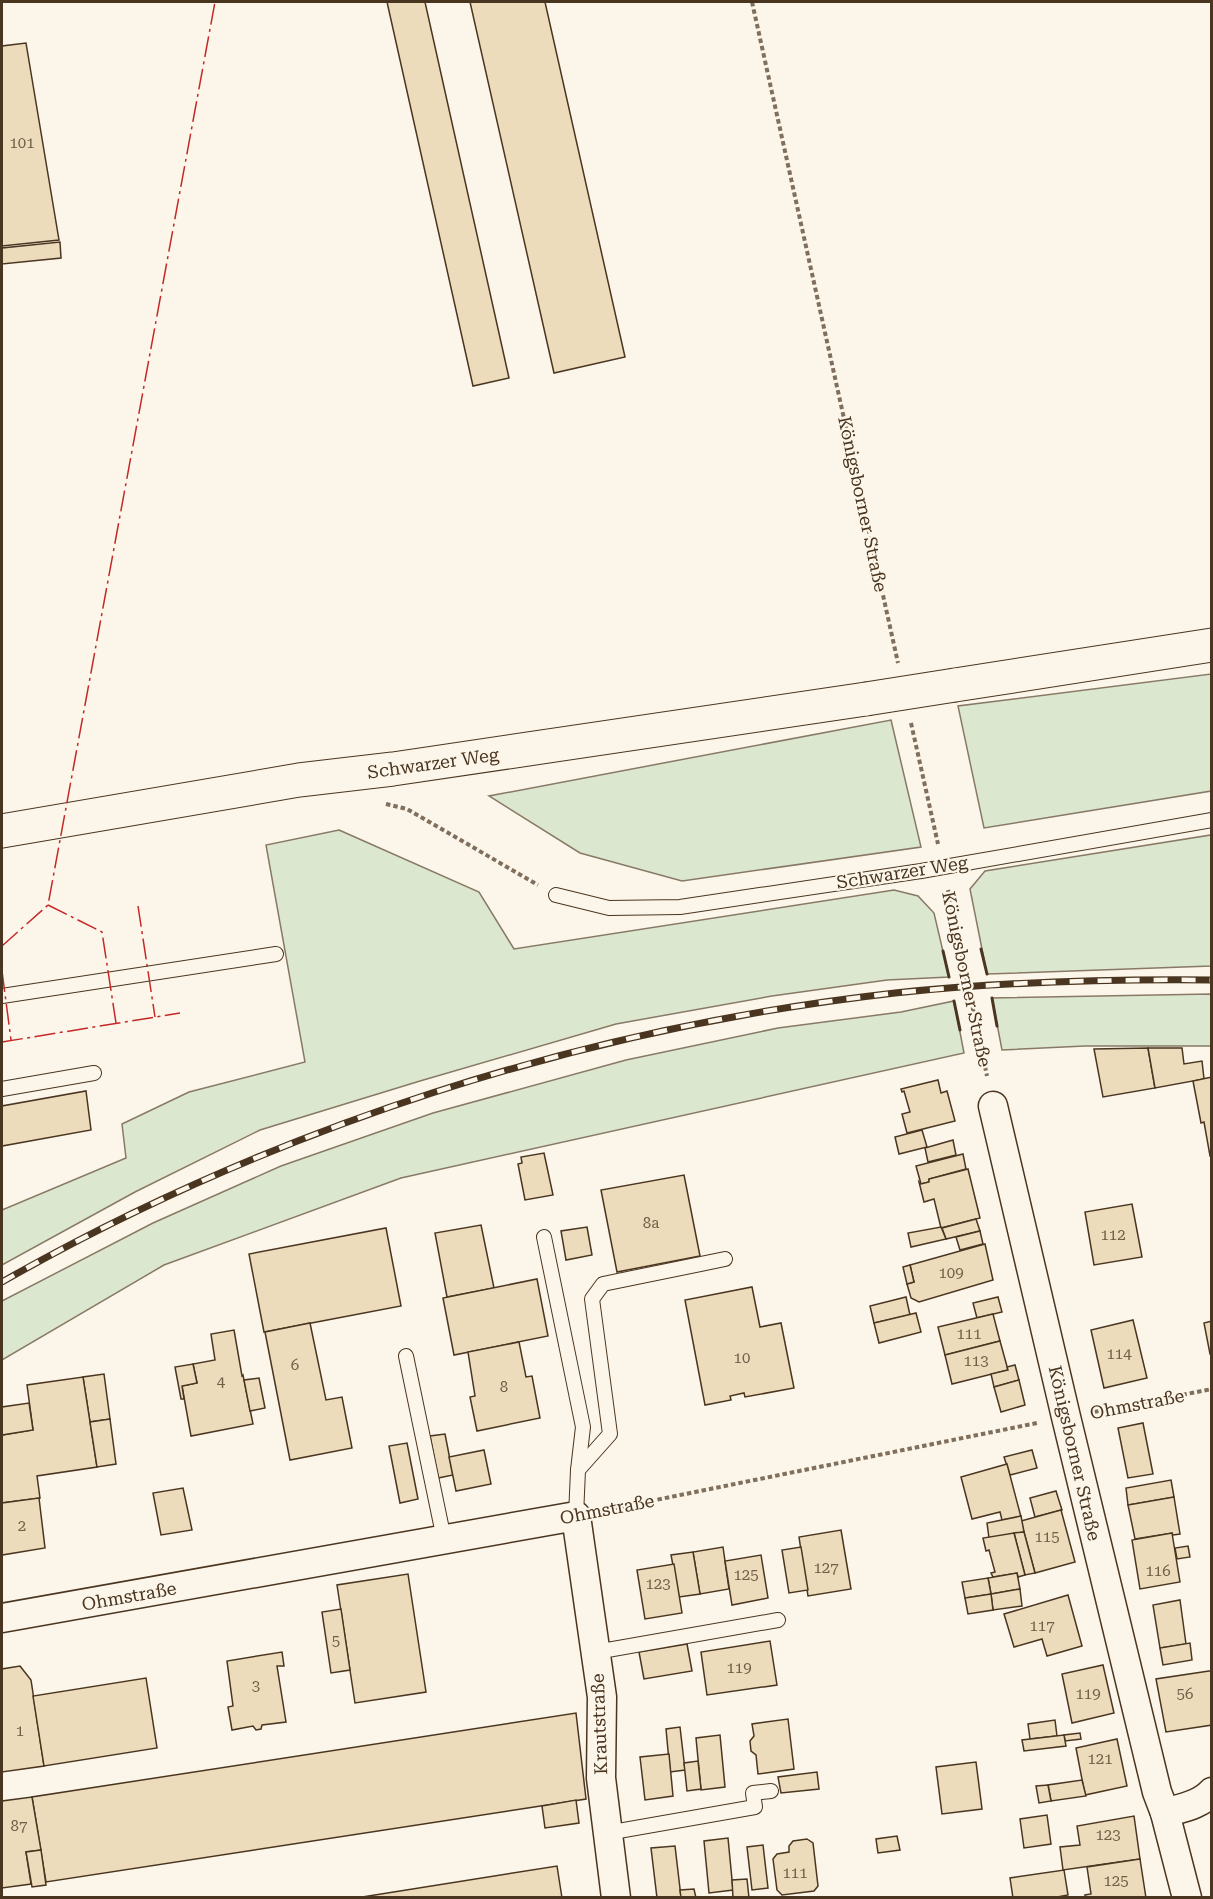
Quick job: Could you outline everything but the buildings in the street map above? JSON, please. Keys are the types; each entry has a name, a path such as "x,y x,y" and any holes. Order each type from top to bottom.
{"street":[{"name":"Schwarzer Weg","path":"2,831 299,780 393,769 1212,645"},
{"name":"Königsborner Straße","path":"993,1106 1157,1792 1165,1813 1187,1898"},
{"name":"Ohmstraße","path":"2,1618 576,1516"},
{"name":"Krautstraße","path":"576,1516 602,1697 601,1778 616,1898"},
{"path":"1165,1813 1189,1806 1212,1792"}],"lane":[{"name":"Schwarzer Weg","path":"556,895 609,908 680,906 943,866 1212,819"},
{"path":"2,996 276,954"},
{"path":"2,1089 94,1073"},
{"path":"544,1237 583,1427 576,1516"},
{"path":"578,1470 610,1434 592,1299 603,1284 724,1259"},
{"path":"406,1356 444,1539"},
{"path":"596,1652 778,1620"},
{"path":"607,1833 755,1807 753,1792 771,1791"}],"path":[{"name":"Königsborner Straße","path":"752,2 899,668"},
{"name":"Königsborner Straße","path":"910,714 993,1106"},
{"path":"378,802 407,809 556,895"},
{"name":"Ohmstraße","path":"576,1516 1212,1389"}],"green space":[{"path":"1211,674 1211,791 984,828 958,706"},
{"path":"891,720 921,847 682,881 580,853 489,796"},
{"path":"339,830 479,892 514,949 894,890 918,896 934,913 949,977 887,980 772,996 616,1024 420,1081 260,1130 135,1192 2,1265 2,1210 126,1158 122,1124 189,1092 305,1062 266,845"},
{"path":"1211,835 1211,966 987,974 970,889 985,871"},
{"path":"1211,994 1211,1046 1085,1046 1002,1050 992,998"},
{"path":"954,1001 964,1053 401,1178 164,1265 2,1360 2,1301 153,1223 281,1166 433,1113 626,1060 778,1028 901,1012"}],"railway":[{"path":"2,1282 106,1227 212,1176 322,1132 434,1092 547,1059 662,1031 778,1009 895,993 1053,982 1212,980"}],"wall":[{"path":"981,949 987,974"},
{"path":"943,951 949,977"},
{"path":"992,998 997,1026"},
{"path":"954,1001 960,1030"}],"power":[{"path":"2,946 48,905 215,2"},
{"path":"48,905 102,932 116,1023"},
{"path":"138,906 155,1017"},
{"path":"2,971 11,1040"},
{"path":"2,1042 180,1013"}]}
